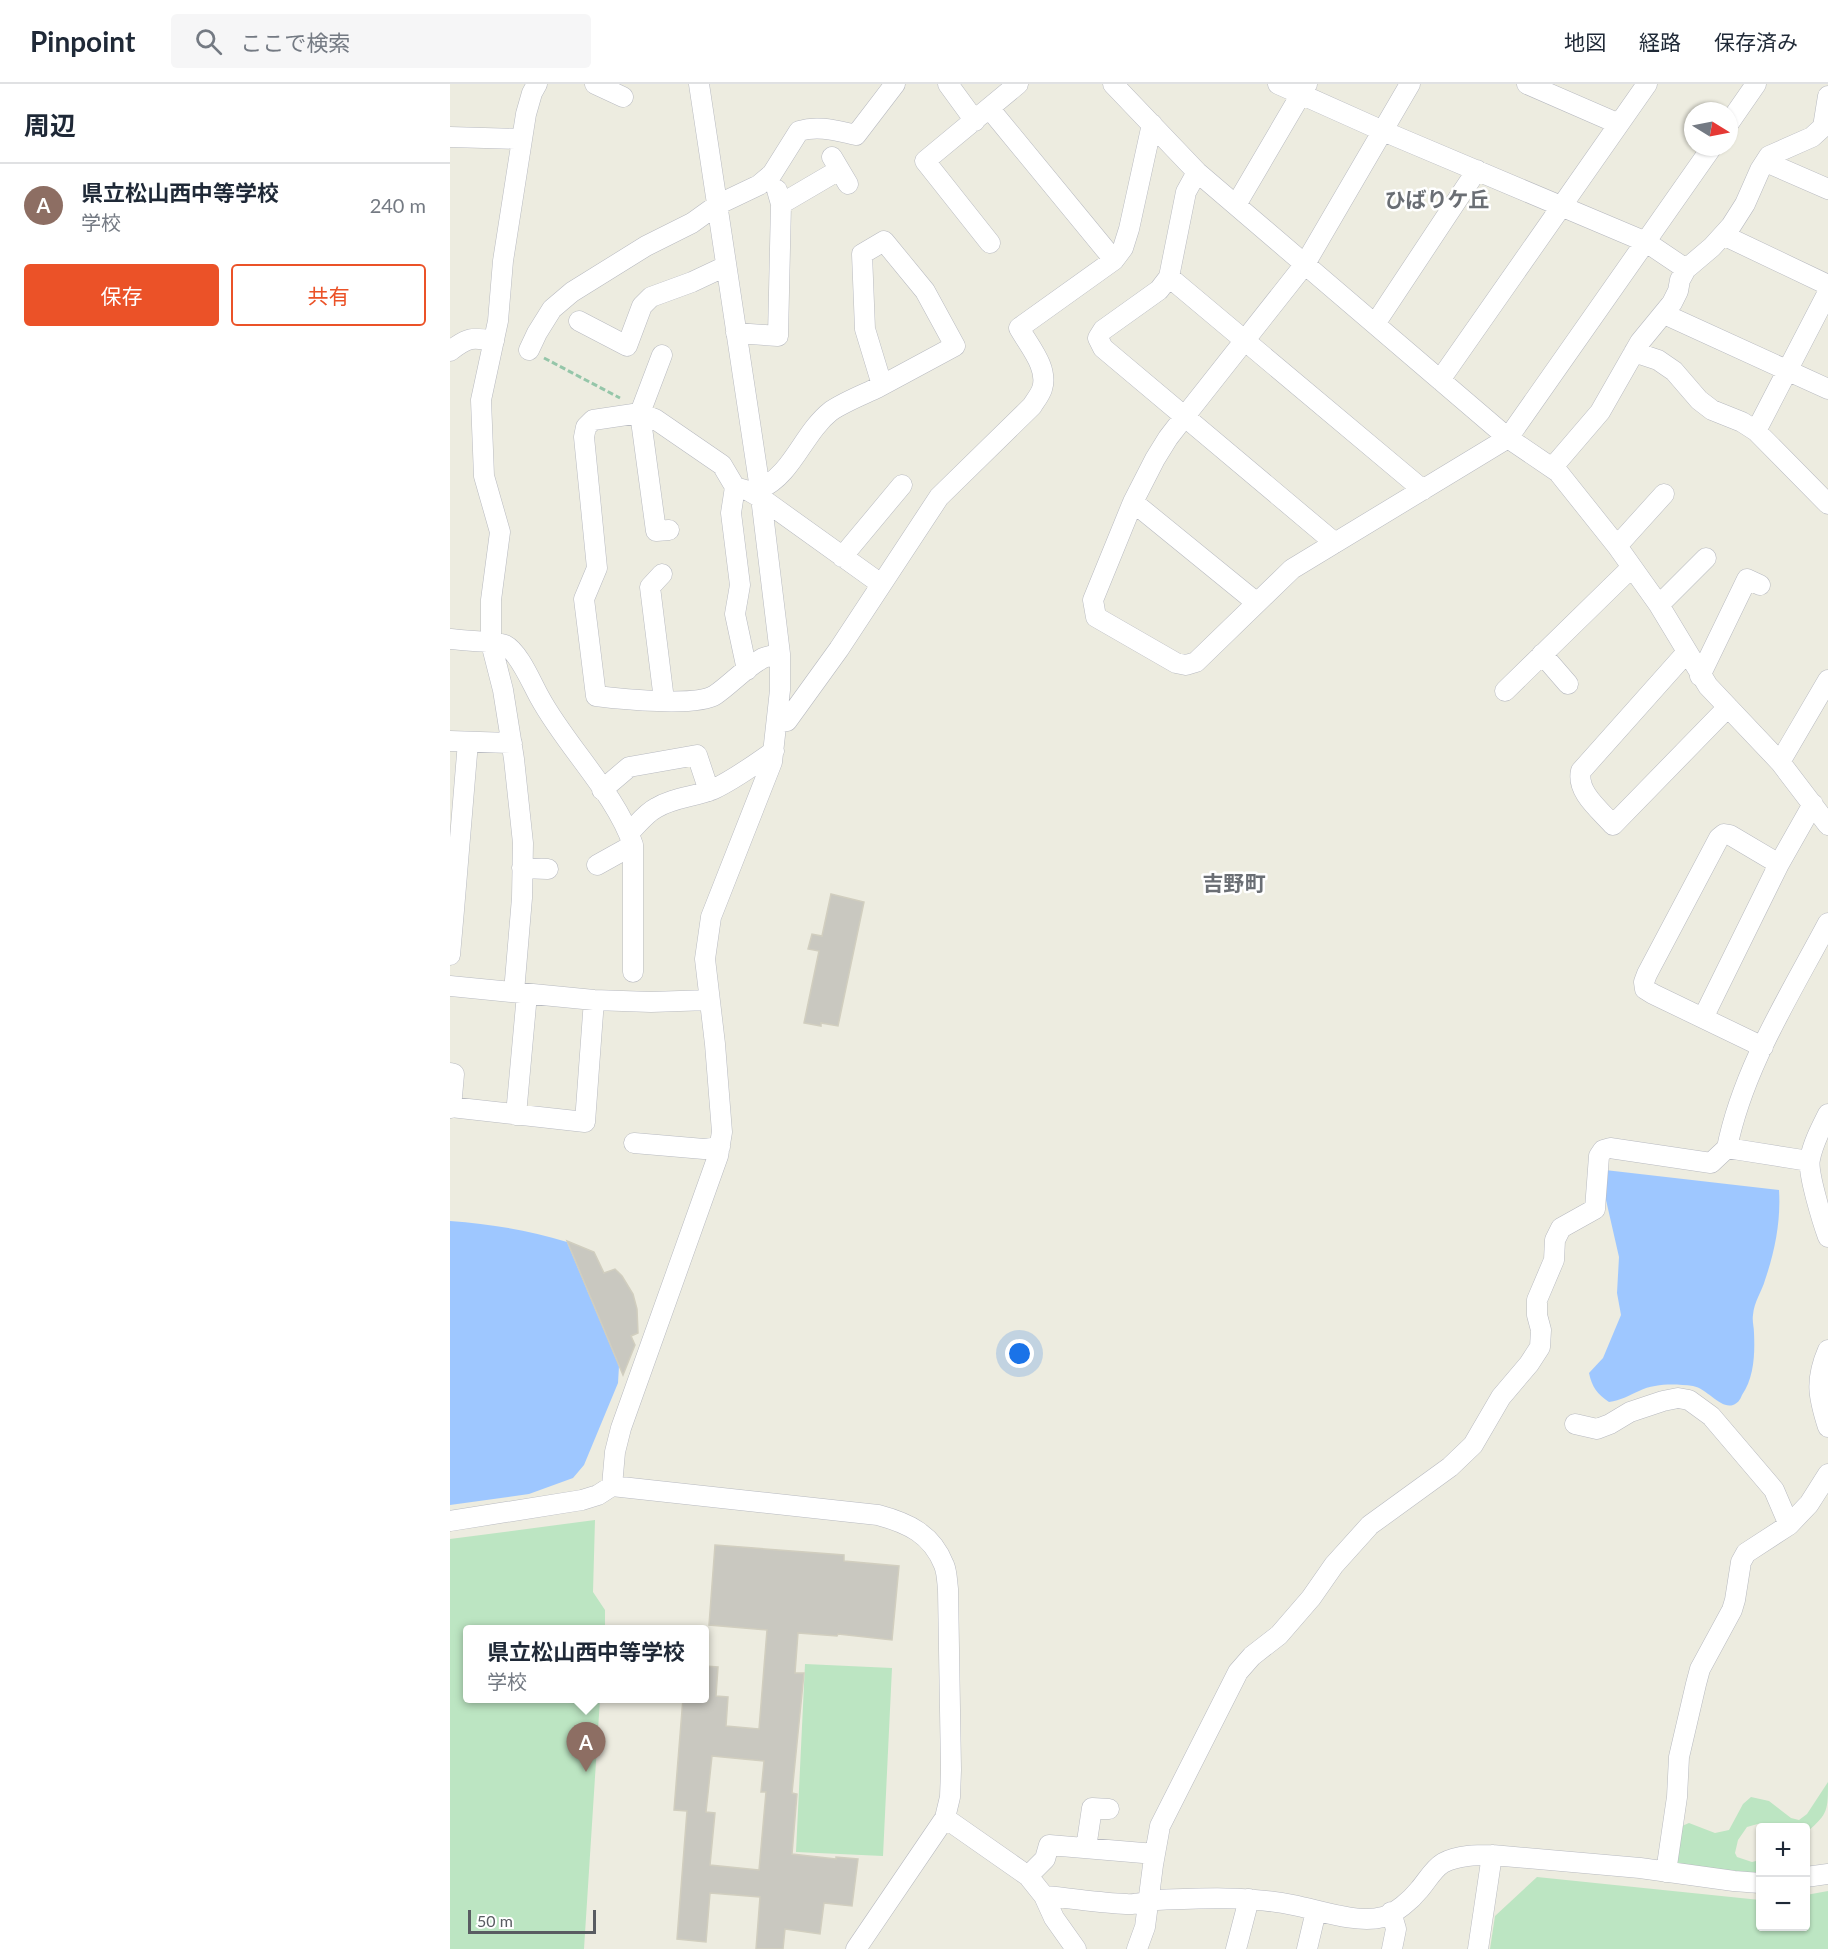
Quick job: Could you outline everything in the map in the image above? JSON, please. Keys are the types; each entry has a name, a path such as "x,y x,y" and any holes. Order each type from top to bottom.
{"street":[{"path":"516,1115 523,843 512,743 503,690 491,643 491,600 500,532 484,476 481,400 498,321 503,261 526,114 537,84"},
{"path":"595,84 623,97"},
{"path":"612,1486 615,1452 621,1428 720,1147 722,1132 715,1044 705,959 711,917 772,762 780,690 780,654 760,494 699,84"},
{"path":"529,350 552,309 572,292 646,246 759,185 772,174 799,131 812,128 829,129 856,135 894,84"},
{"path":"948,84 982,114 1114,260"},
{"path":"988,231 925,161 1018,84"},
{"path":"1113,84 1197,172 1508,438 1558,472 1617,546 1659,605 1700,676 1780,762 1828,825"},
{"path":"1278,84 1304,89 1383,130 1646,242 1686,269"},
{"path":"1410,84 1305,264 1168,438 1133,502 1093,600 1096,618 1176,663 1186,665 1196,662 1292,569 1508,438 1706,156"},
{"path":"1527,84 1619,124"},
{"path":"1440,380 1647,84"},
{"path":"1738,110 1756,84"},
{"path":"1236,205 1304,89"},
{"path":"1552,468 1600,411 1640,342 1664,315 1675,297 1686,269 1731,226 1745,204 1769,156 1812,137 1823,128 1828,96"},
{"path":"777,722 787,721 839,649 939,497 1032,406 1041,390 1044,378 1042,369 1019,328 1114,260 1123,248 1152,124"},
{"path":"450,137 522,139"},
{"path":"1766,162 1828,189"},
{"path":"736,333 778,336 779,197 840,170"},
{"path":"1375,324 1477,170"},
{"path":"1197,172 1186,192 1169,277 1159,290 1102,330 1098,338 1103,348 1335,543"},
{"path":"1723,235 1828,285"},
{"path":"760,494 784,470 817,425 832,411 882,385 955,346 925,291 884,241 862,254 865,329 882,385"},
{"path":"579,321 627,346 642,306 651,297 726,266"},
{"path":"1169,277 1423,490"},
{"path":"1756,431 1828,292"},
{"path":"1664,315 1828,389"},
{"path":"450,351 465,339 494,341"},
{"path":"1634,352 1658,360 1674,371 1699,400 1712,411 1742,422 1756,431 1828,504"},
{"path":"662,355 640,413 656,531 669,530"},
{"path":"747,670 735,614 740,585 731,513 735,487 722,465 655,419 640,413 592,420 586,427 584,437 597,568 584,599 596,696 631,701 676,702 712,697 764,657 780,654"},
{"path":"842,557 902,484"},
{"path":"735,487 760,494 881,584"},
{"path":"1617,546 1664,494"},
{"path":"1133,502 1257,603"},
{"path":"1659,605 1706,558"},
{"path":"1504,691 1632,567"},
{"path":"662,574 650,587 664,700"},
{"path":"1700,676 1747,579 1760,585"},
{"path":"450,639 504,645 513,652 545,709 602,790 631,839 633,972"},
{"path":"1687,652 1581,771 1579,779 1582,789 1613,825 1728,707"},
{"path":"1542,654 1568,684"},
{"path":"1780,762 1828,680"},
{"path":"450,955 459,741 512,743"},
{"path":"597,865 631,839 655,808 670,801 693,797 709,790 740,774 774,751"},
{"path":"602,790 629,767 697,756 709,790"},
{"path":"1703,1018 1779,864 1814,804"},
{"path":"1763,1047 1646,989 1644,982 1719,838 1724,834 1730,834 1779,864"},
{"path":"522,868 548,869"},
{"path":"1137,1949 1145,1927 1160,1826 1238,1672 1252,1656 1279,1635 1311,1598 1334,1565 1370,1525 1450,1467 1473,1445 1501,1396 1529,1365 1540,1347 1541,1330 1536,1300 1554,1260 1556,1240 1561,1228 1595,1209 1599,1156 1603,1150 1610,1148 1711,1163 1727,1148 1748,1081 1763,1047 1828,923"},
{"path":"450,986 594,1000 651,1002 709,1000"},
{"path":"450,1073 454,1074 450,1108 585,1122 594,1000"},
{"path":"1828,1114 1809,1161 1820,1214 1828,1238"},
{"path":"634,1143 704,1149 720,1147"},
{"path":"1727,1148 1809,1161"},
{"path":"1828,1350 1818,1381 1819,1399 1828,1427"},
{"path":"1575,1424 1598,1429 1629,1412 1663,1401 1678,1398 1689,1400 1711,1416 1766,1479 1778,1497 1789,1526"},
{"path":"1666,1872 1677,1797 1679,1757 1700,1669 1732,1610 1741,1562 1746,1553 1789,1526 1809,1504 1828,1474"},
{"path":"450,1521 582,1500 598,1495 612,1486 878,1515 902,1521 921,1532 934,1547 944,1566 948,1589 950,1797 945,1818 856,1949"},
{"path":"1086,1848 1092,1808 1109,1809"},
{"path":"945,1818 1028,1876 1044,1896 1054,1918 1076,1949"},
{"path":"1028,1876 1045,1859 1049,1845 1155,1854"},
{"path":"1044,1896 1128,1905 1150,1900 1249,1899 1359,1918 1383,1917 1399,1908 1418,1892 1432,1872 1444,1863 1470,1855 1492,1855 1756,1882"},
{"path":"1479,1949 1492,1855"},
{"path":"1810,1876 1828,1874"},
{"path":"1236,1949 1249,1899"},
{"path":"1306,1949 1316,1911"},
{"path":"1391,1912 1396,1929 1392,1949"}],"path":[{"path":"529,350 638,407 640,413"}],"green space":[{"path":"595,1520 593,1592 605,1610 605,1625 463,1625 463,1703 600,1703 584,1949 450,1949 450,1539"},
{"path":"805,1664 892,1668 883,1856 796,1852"},
{"path":"1828,1782 1825,1811 1820,1820 1810,1829 1810,1823 1756,1823 1747,1827 1738,1840 1735,1853 1737,1857 1752,1862 1756,1861 1756,1878 1675,1867 1682,1826 1689,1823 1715,1833 1729,1830 1743,1804 1751,1797 1769,1801 1791,1818 1799,1820 1807,1814"},
{"path":"1537,1877 1756,1900 1756,1931 1810,1931 1810,1894 1828,1891 1828,1949 1490,1949 1495,1916"}],"water":[{"path":"1605,1170 1779,1190 1779,1213 1774,1247 1769,1269 1754,1310 1753,1366 1746,1388 1740,1400 1735,1404 1723,1404 1693,1386 1672,1385 1645,1388 1609,1402 1593,1386 1589,1373 1603,1358 1621,1315 1617,1293 1619,1257 1606,1200"},
{"path":"450,1221 509,1228 567,1242 619,1366 618,1383 584,1465 573,1478 529,1494 450,1505"}],"building":[{"path":"831,894 864,902 838,1026 821,1023 821,1026 804,1023 819,951 808,949 812,934 822,936"},
{"path":"567,1241 594,1252 604,1273 615,1269 633,1294 637,1309 638,1333 631,1336 635,1345 623,1375"},
{"path":"715,1545 844,1555 844,1561 899,1566 892,1640 838,1634 837,1636 798,1633 795,1673 804,1673 792,1793 797,1794 792,1854 858,1859 852,1906 824,1903 820,1934 785,1929 783,1949 756,1949 760,1897 710,1893 706,1942 677,1939 687,1811 674,1810 683,1703 709,1703 709,1666 718,1667 716,1696 728,1697 726,1726 759,1729 767,1630 709,1625","holes":["712,1756 764,1761 761,1792 766,1792 759,1870 710,1865 715,1813 706,1812"]}],"place":[{"name":"県立松山西中等学校","path":"586,1772"}],"district":[{"name":"ひばりケ丘","path":"1437,198"},
{"name":"吉野町","path":"1234,882"}]}
